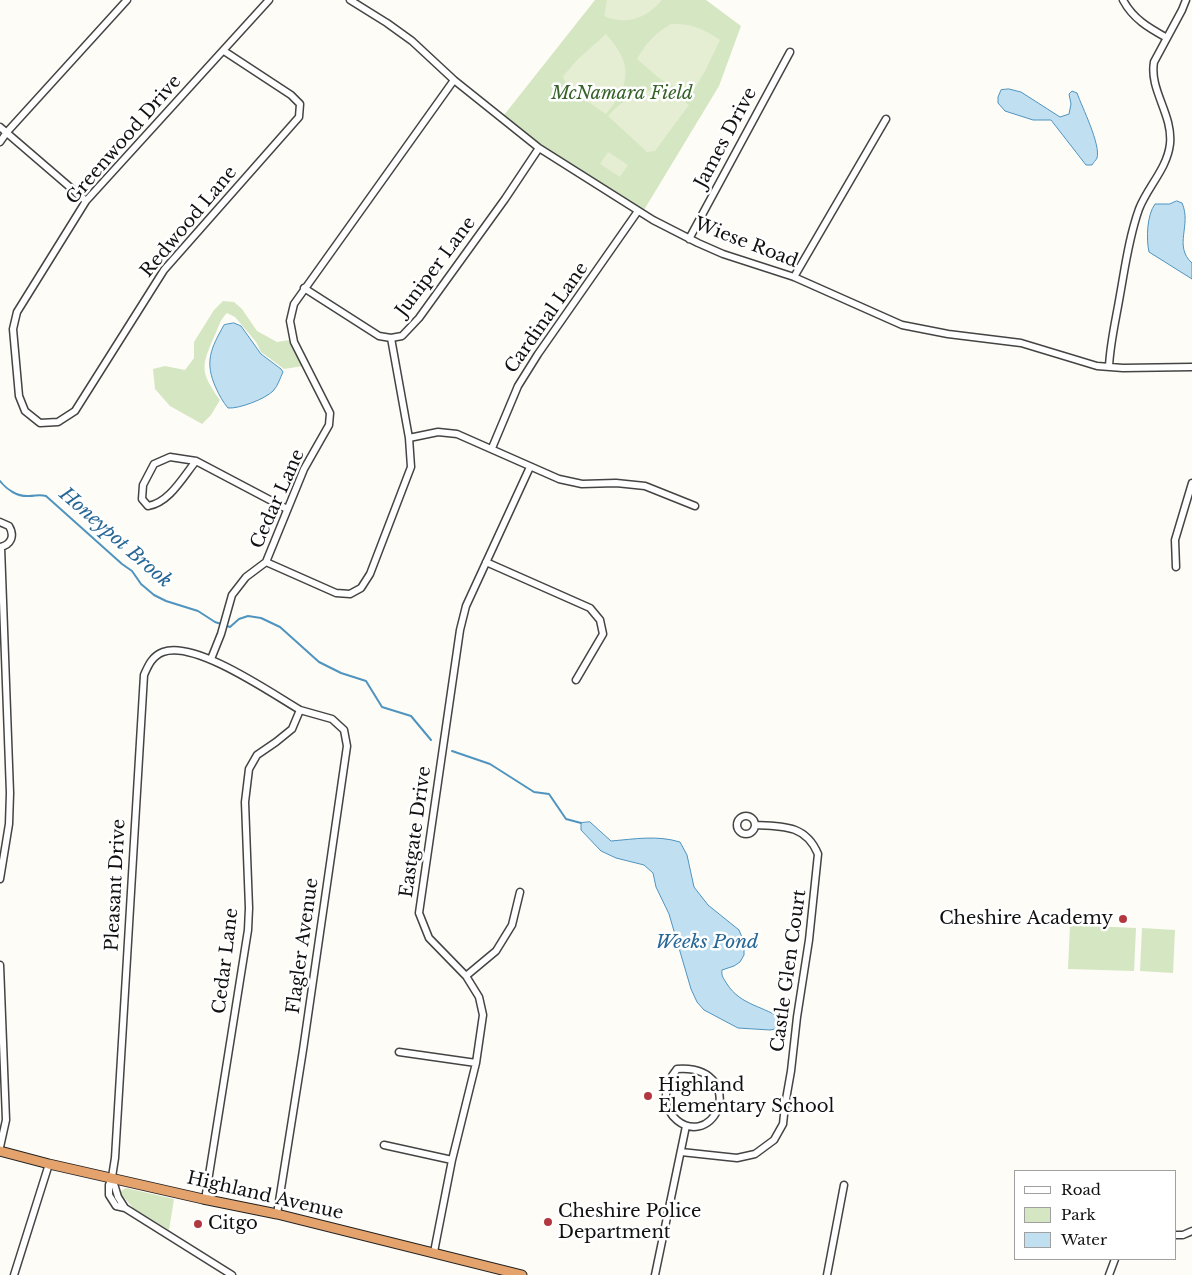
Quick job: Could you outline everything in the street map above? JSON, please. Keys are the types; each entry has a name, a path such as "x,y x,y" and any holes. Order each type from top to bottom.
{"highway":[{"name":"Highland Avenue","path":"0,1149 49,1164 112,1177 204,1200 277,1214 522,1275"}],"street":[{"path":"0,142 127,0"},
{"name":"Greenwood Drive","path":"40,423 25,411 19,396 13,329 17,312 86,201 269,0"},
{"name":"Wiese Road","path":"350,0 412,41 454,80 539,148 638,211 689,239 723,254 794,277 902,325 948,334 1021,343 1097,366 1192,367"},
{"path":"1123,0 1136,18 1148,28 1167,38"},
{"path":"1109,367 1131,235 1139,209 1162,169 1170,144 1167,113 1152,70 1154,62 1186,0"},
{"name":"Redwood Lane","path":"40,423 58,422 75,411 164,270 299,116 300,104 291,94 224,51"},
{"name":"James Drive","path":"689,239 790,52"},
{"name":"Cedar Lane","path":"211,659 221,634 232,595 246,577 266,562 304,469 330,425 330,413 294,342 290,321 294,304 454,80"},
{"path":"794,277 886,119"},
{"path":"0,127 86,201"},
{"name":"Juniper Lane","path":"304,288 379,336 391,338 402,336 419,318 539,148"},
{"name":"Cardinal Lane","path":"492,448 518,386 538,354 638,211"},
{"path":"266,562 336,594 350,594 361,588 370,574 411,467 409,438 391,338"},
{"path":"409,438 438,432 457,434 559,479 582,484 616,483 645,486 695,506"},
{"path":"196,460 168,496 157,505 148,506 142,499 143,485 154,464 170,457 196,460 287,509"},
{"name":"Eastgate Drive","path":"434,1252 452,1160 476,1063 483,1015 479,996 466,976 429,938 419,913 460,630 466,606 530,466"},
{"path":"1176,567 1175,540 1192,483"},
{"path":"0,522 9,526 12,534 11,541 0,547 10,793 9,824 0,879"},
{"path":"486,562 590,608 600,620 603,634 576,680"},
{"name":"Pleasant Drive","path":"112,1177 115,1158 144,675 150,661 163,652 182,650 211,659"},
{"path":"211,659 300,710"},
{"name":"Cedar Lane","path":"204,1200 248,930 249,908 245,802 250,769 257,755 292,729 300,710"},
{"name":"Flagler Avenue","path":"277,1214 347,746 344,730 332,719 300,710"},
{"name":"Castle Glen Court","path":"681,1152 737,1158 755,1154 774,1140 783,1124 809,940 818,854 814,844 802,833 788,827 755,825"},
{"path":"466,976 496,951 512,924 520,892"},
{"path":"0,965 6,1120 0,1149"},
{"path":"399,1052 476,1063"},
{"path":"677,1069 692,1069 708,1076 720,1094 719,1105 715,1115 697,1127 686,1126 677,1121 666,1103 669,1079 677,1069"},
{"path":"655,1275 686,1126"},
{"path":"384,1145 452,1160"},
{"path":"14,1275 49,1164"},
{"path":"112,1177 118,1197 124,1208 232,1275"},
{"path":"827,1275 844,1185"},
{"path":"1177,1235 1183,1235 1192,1231"},
{"path":"1109,1275 1115,1260"}],"green space":[{"name":"McNamara Field","path":"595,0 706,0 741,26 719,86 644,210 539,144 504,115"},
{"path":"607,0 662,0 643,16 620,20 604,16"},
{"path":"671,24 697,28 708,32 720,40 693,91 684,92 660,79 637,59 651,39"},
{"path":"606,34 621,55 626,74 620,93 606,114 577,94 564,80 563,76 578,59"},
{"path":"658,89 674,94 689,105 655,151 647,152 608,116 619,105 630,98 643,92"},
{"path":"608,152 628,165 620,177 600,164"},
{"path":"223,301 234,302 242,309 257,331 277,342 289,340 303,366 284,369 261,352 256,342 235,317 227,313 219,324 205,363 206,376 220,400 211,415 202,424 170,406 155,389 153,369 165,366 185,370 194,358 194,342 214,310"},
{"path":"1070,925 1136,928 1134,971 1068,969"},
{"path":"1142,928 1175,930 1173,973 1140,971"},
{"path":"126,1188 174,1199 169,1230 133,1208 121,1194 121,1191"}],"water":[{"path":"1009,89 1021,92 1060,117 1069,114 1071,104 1069,94 1072,91 1077,93 1096,144 1097,158 1092,165 1086,165 1051,120 1033,120 1005,111 998,103 998,97 1001,90"},
{"path":"1177,201 1182,203 1185,211 1183,242 1184,250 1192,263 1192,279 1149,252 1148,227 1152,209 1155,204 1169,204"},
{"path":"234,323 241,326 261,354 283,372 276,387 269,394 245,405 228,408 212,379 210,363 213,348 224,325"},
{"name":"Weeks Pond","path":"590,822 611,841 654,838 680,842 687,855 694,887 708,905 739,930 744,942 744,955 740,962 722,970 724,979 739,997 783,1020 781,1028 770,1030 738,1028 704,1010 697,1002 691,989 669,914 656,887 653,873 644,865 616,858 601,851 581,830 581,823"}],"waterway":[{"name":"Honeypot Brook","path":"0,481 9,490 17,494 46,496 132,571 141,584 154,595 166,601 198,611 215,622 230,627 239,619 248,616 261,618 280,627 319,662 341,673 366,681 382,707 411,716 431,740"},
{"name":"Honeypot Brook","path":"452,751 490,764 534,792 549,794 566,819 581,823"}],"place":[{"name":"Cheshire Academy","path":"1123,919"},
{"name":"Highland Elementary School","path":"648,1096"},
{"name":"Cheshire Police Department","path":"548,1222"},
{"name":"Citgo","path":"198,1224"}]}
